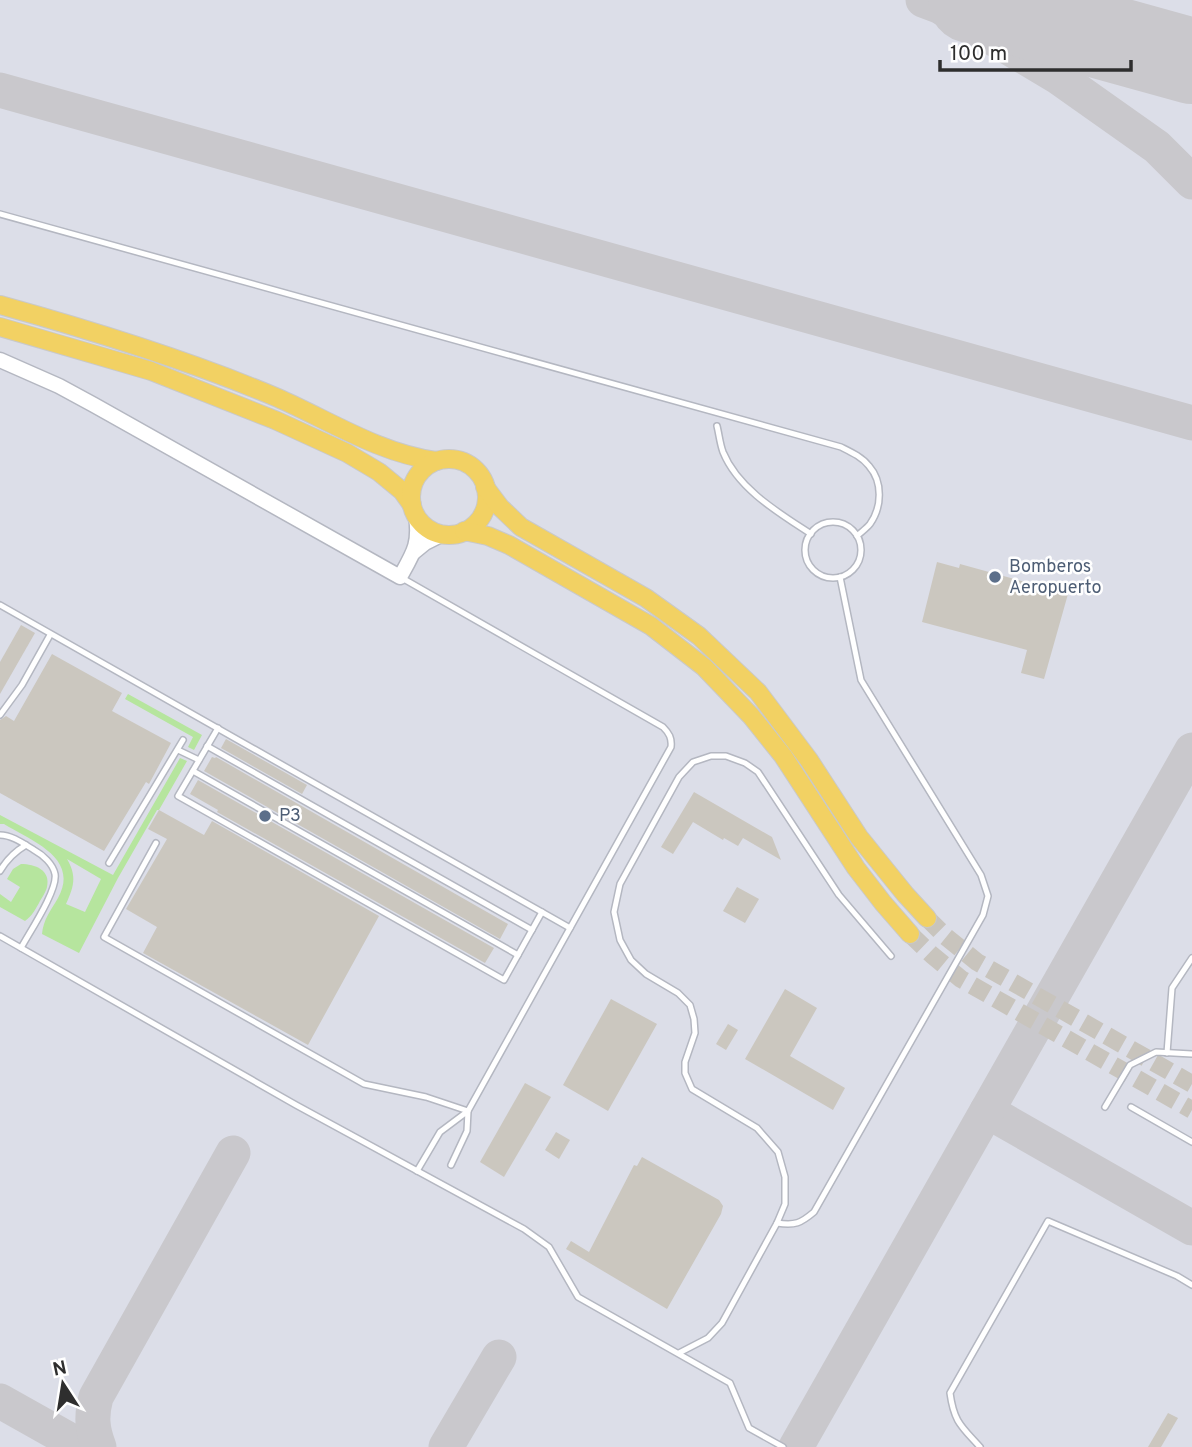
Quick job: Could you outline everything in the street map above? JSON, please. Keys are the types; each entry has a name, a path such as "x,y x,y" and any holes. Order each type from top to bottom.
{"main road":[{"path":"0,305 171,356 279,399 390,450 436,461"},
{"path":"0,327 151,371 275,420 347,453 379,472 402,491 423,524 443,534 453,534 473,526 485,508 485,487"},
{"path":"414,510 411,494 418,474 436,461 461,461 472,466 500,507 521,527 646,598 699,636 758,692 809,760 859,837 928,918"},
{"path":"464,531 488,536 509,545 650,626 704,667 751,716 783,756 856,868 910,934"}],"street":[{"path":"0,360 59,386 400,577 414,552 418,531 414,510"},
{"path":"414,552 425,542 443,534"}],"lane":[{"path":"0,214 841,447 869,466 879,487 876,513 869,526 857,536"},
{"path":"717,426 723,452 743,483 770,506 811,534"},
{"path":"825,524 843,524 857,536 861,552 859,561 848,574 831,578 813,570 806,552 811,534 817,528 825,524"},
{"path":"400,577 663,727 672,741 468,1111 440,1132 417,1171"},
{"path":"777,1223 789,1225 803,1222 814,1212 983,915 988,896 981,875 861,680 840,577"},
{"path":"0,605 570,928"},
{"path":"0,715 22,685 50,635"},
{"path":"218,728 178,796 504,980 542,912"},
{"path":"109,863 183,740"},
{"path":"207,747 532,930"},
{"path":"178,750 199,760"},
{"path":"679,1353 708,1338 722,1323 777,1223 785,1204 785,1177 778,1152 757,1128 692,1089 685,1073 685,1062 695,1032 690,1004 678,993 646,974 631,960 620,940 614,912 620,884 679,777 693,762 711,756 726,756 745,763 758,772 839,895 891,957"},
{"path":"193,771 518,955"},
{"path":"0,835 5,835 45,856 55,874 53,890 21,948"},
{"path":"156,843 104,937 364,1084 426,1097 468,1111"},
{"path":"0,871 14,852 26,845"},
{"path":"0,936 296,1105 524,1230 549,1247 578,1297 730,1382 749,1428 783,1447"},
{"path":"1167,1053 1172,988 1192,958"},
{"path":"1105,1107 1130,1065 1156,1052 1192,1054"},
{"path":"1131,1107 1192,1142"},
{"path":"451,1165 467,1131 468,1111"},
{"path":"980,1447 953,1413 950,1393 1048,1221 1177,1276 1192,1285"}],"shaded area":[{"path":"0,0 1192,0 1192,1447 0,1447"}],"green space":[{"path":"128,694 202,735 194,750 188,747 193,737 125,699"},
{"path":"180,758 187,761 118,878 79,953 42,934 63,884 63,872 58,861 39,844 0,824 0,815 113,875","holes":["67,859 101,879 85,912 66,904 73,881"]},
{"path":"21,864 41,869 48,881 33,913 25,921 0,907 0,894 11,902 20,887 7,879 13,869"}],"building":[{"path":"937,562 959,568 960,564 1068,594 1044,679 1021,673 1027,650 922,622"},
{"path":"21,625 35,633 0,694 0,662"},
{"path":"52,654 122,693 112,711 171,743 149,784 146,782 104,851 0,793 0,720 6,716 14,721"},
{"path":"226,739 307,785 302,794 221,748"},
{"path":"212,757 508,924 500,939 204,771"},
{"path":"198,780 494,948 485,963 217,812 218,810 190,794"},
{"path":"694,792 772,837 781,860 743,838 738,846 693,822 673,854 661,847"},
{"path":"159,810 204,835 212,821 379,916 308,1045 143,953 157,927 126,909 167,839 148,829"},
{"path":"737,887 759,899 745,923 723,911"},
{"path":"785,989 817,1008 790,1056 845,1088 833,1110 745,1059"},
{"path":"611,999 657,1024 608,1111 563,1085"},
{"path":"728,1024 738,1030 726,1050 716,1044"},
{"path":"525,1083 551,1097 504,1177 480,1162"},
{"path":"556,1132 570,1140 559,1159 545,1150"},
{"path":"642,1157 719,1200 723,1206 667,1309 566,1249 571,1241 589,1252 634,1165 637,1166"},
{"path":"1168,1413 1178,1418 1161,1447 1148,1447"}],"taxiway":[{"path":"923,0 939,6 1058,77 1157,147 1192,182"},
{"path":"0,90 1192,423"},
{"path":"796,1447 1192,750"},
{"path":"987,1111 1192,1228"},
{"path":"99,1447 93,1422 96,1397 233,1153"},
{"path":"446,1447 499,1357"},
{"path":"0,1401 82,1447"}],"runway":[{"path":"971,0 1192,61"}],"tunnel":[{"path":"927,918 977,962 1192,1084"},
{"path":"910,934 961,979 1192,1110"}],"place":[{"name":"Bomberos Aeropuerto","path":"995,577"},
{"name":"P3","path":"265,816"}]}
